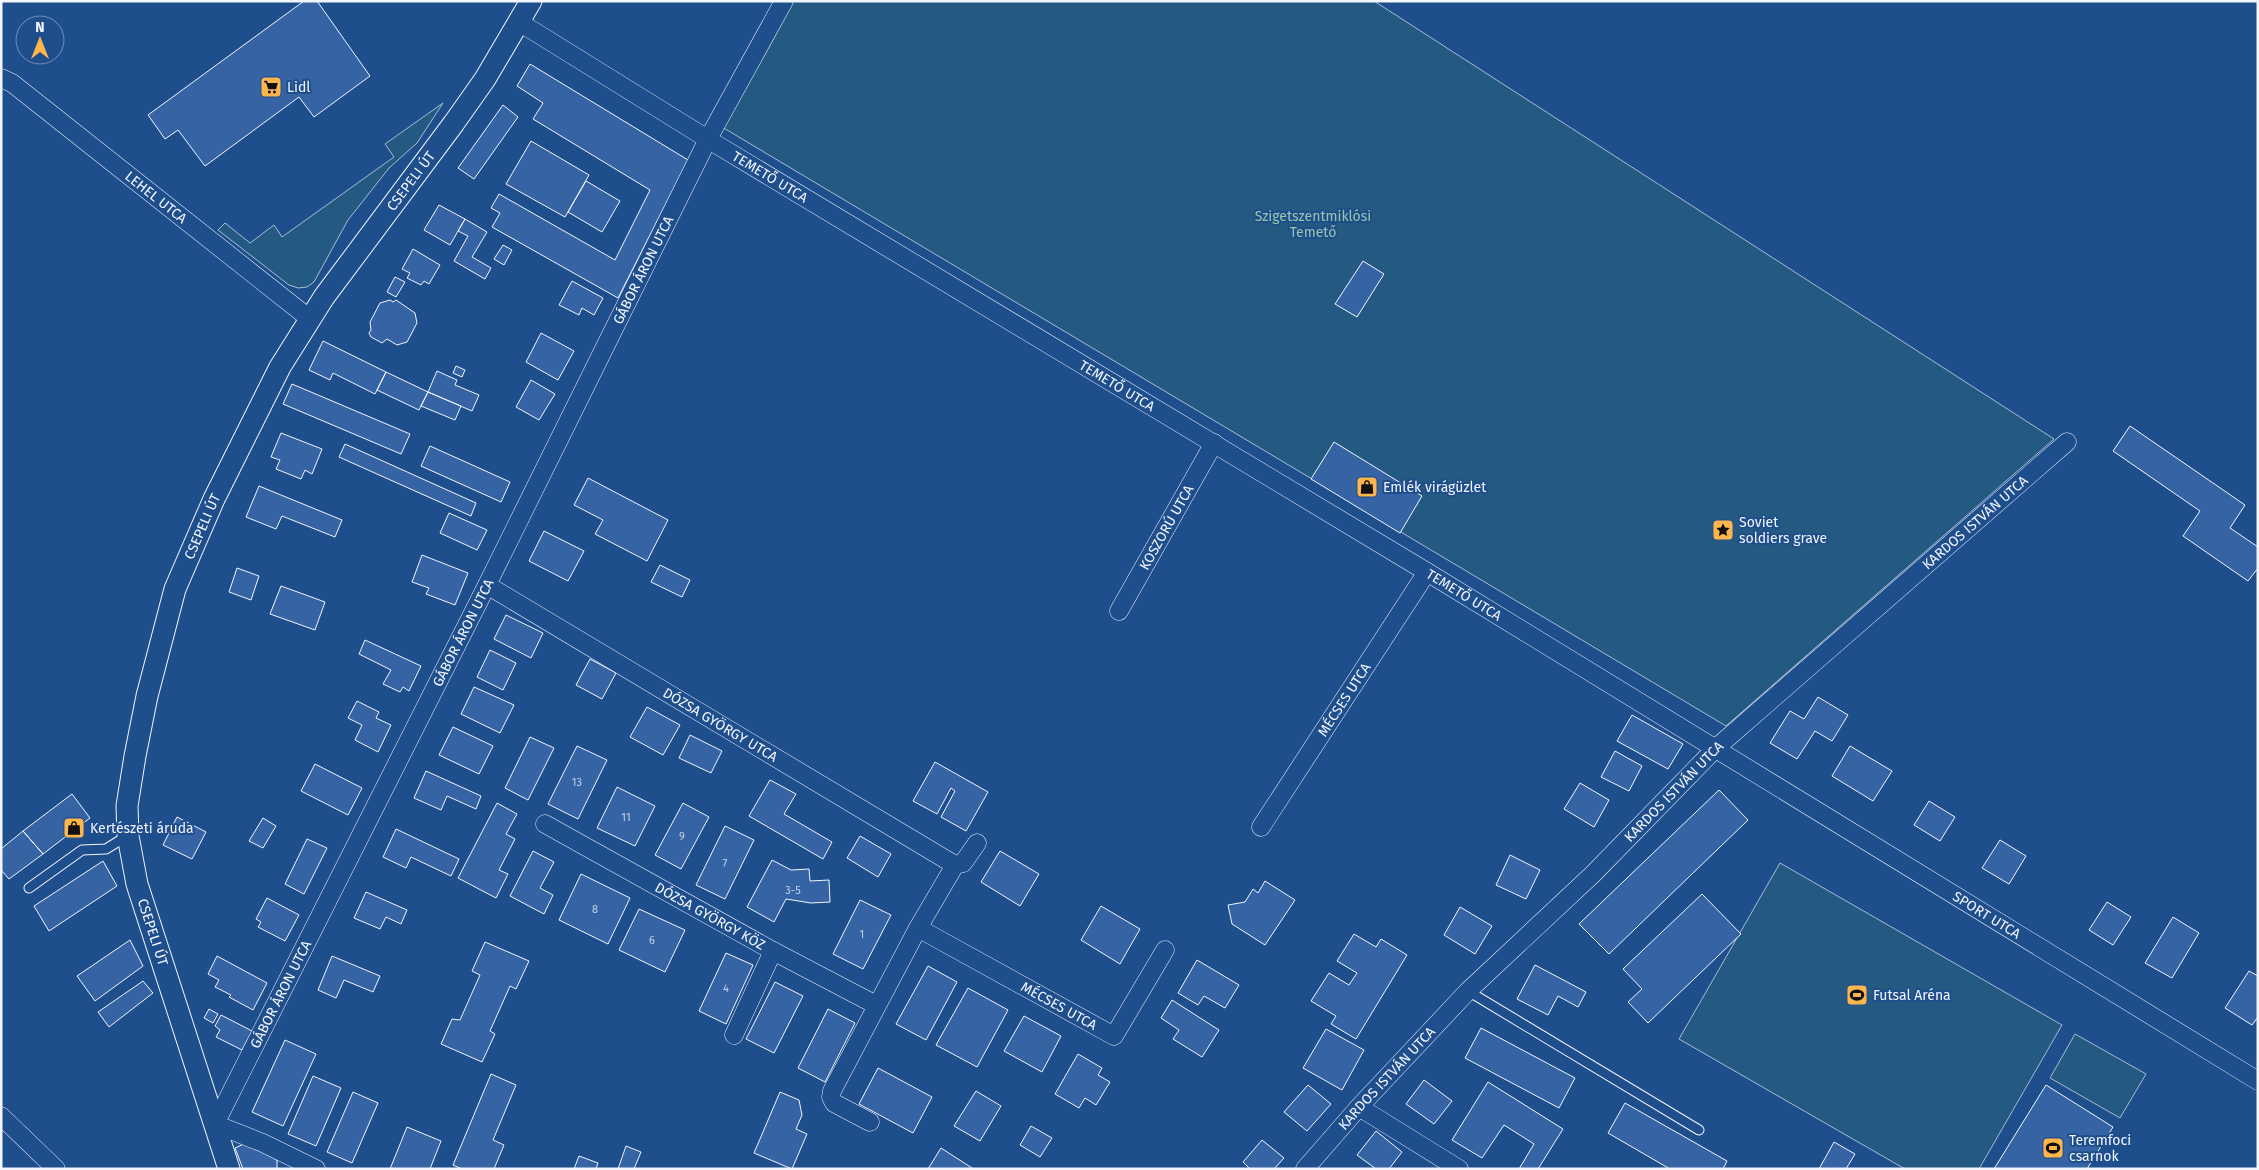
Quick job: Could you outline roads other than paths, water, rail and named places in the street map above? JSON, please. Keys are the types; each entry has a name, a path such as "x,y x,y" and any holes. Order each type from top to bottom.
{"street":[{"name":"CSEPELI ÚT","path":"229,1169 137,884 128,836 127,806 147,696 175,589 240,445 280,368 310,319 364,242 454,123 531,1"},
{"name":"GÁBOR ÁRON UTCA","path":"215,1124 487,585 708,139 784,1"},
{"name":"TEMETŐ UTCA","path":"519,22 708,139 1716,748"},
{"name":"LEHEL UTCA","path":"1,78 12,84 310,319"},
{"name":"KARDOS ISTVÁN UTCA","path":"1305,1169 1359,1107 1468,991 1593,874 1716,748 2068,442"},
{"name":"KOSZORÚ UTCA","path":"1119,611 1214,443"},
{"name":"MÉCSES UTCA","path":"1261,827 1427,572"},
{"name":"DÓZSA GYÖRGY UTCA","path":"487,585 956,865"},
{"name":"SPORT UTCA","path":"1716,748 2258,1081"},
{"name":"DÓZSA GYÖRGY KÖZ","path":"545,824 773,951 876,1005"},
{"path":"870,1122 834,1103 831,1097 832,1090 918,928 956,865 963,863 977,843"},
{"name":"MÉCSES UTCA","path":"918,928 1114,1036 1165,950"},
{"path":"734,1035 773,951"},
{"path":"1359,1107 1459,1169"},
{"path":"1,1116 56,1169"},
{"path":"215,1124 263,1143 316,1169"}],"lane":[{"path":"29,888 82,850 106,849 128,836"},
{"path":"1468,991 1699,1130"}],"place":[{"name":"Lidl","path":"271,87"},
{"name":"Emlék virágüzlet","path":"1367,487"},
{"name":"Soviet soldiers grave","path":"1723,530"},
{"name":"Kertészeti áruda","path":"74,828"},
{"name":"Futsal Aréna","path":"1857,995"},
{"name":"Teremfoci csarnok","path":"2053,1148"}],"park label":[{"name":"Szigetszentmiklósi Temető","path":"1313,224"}]}
